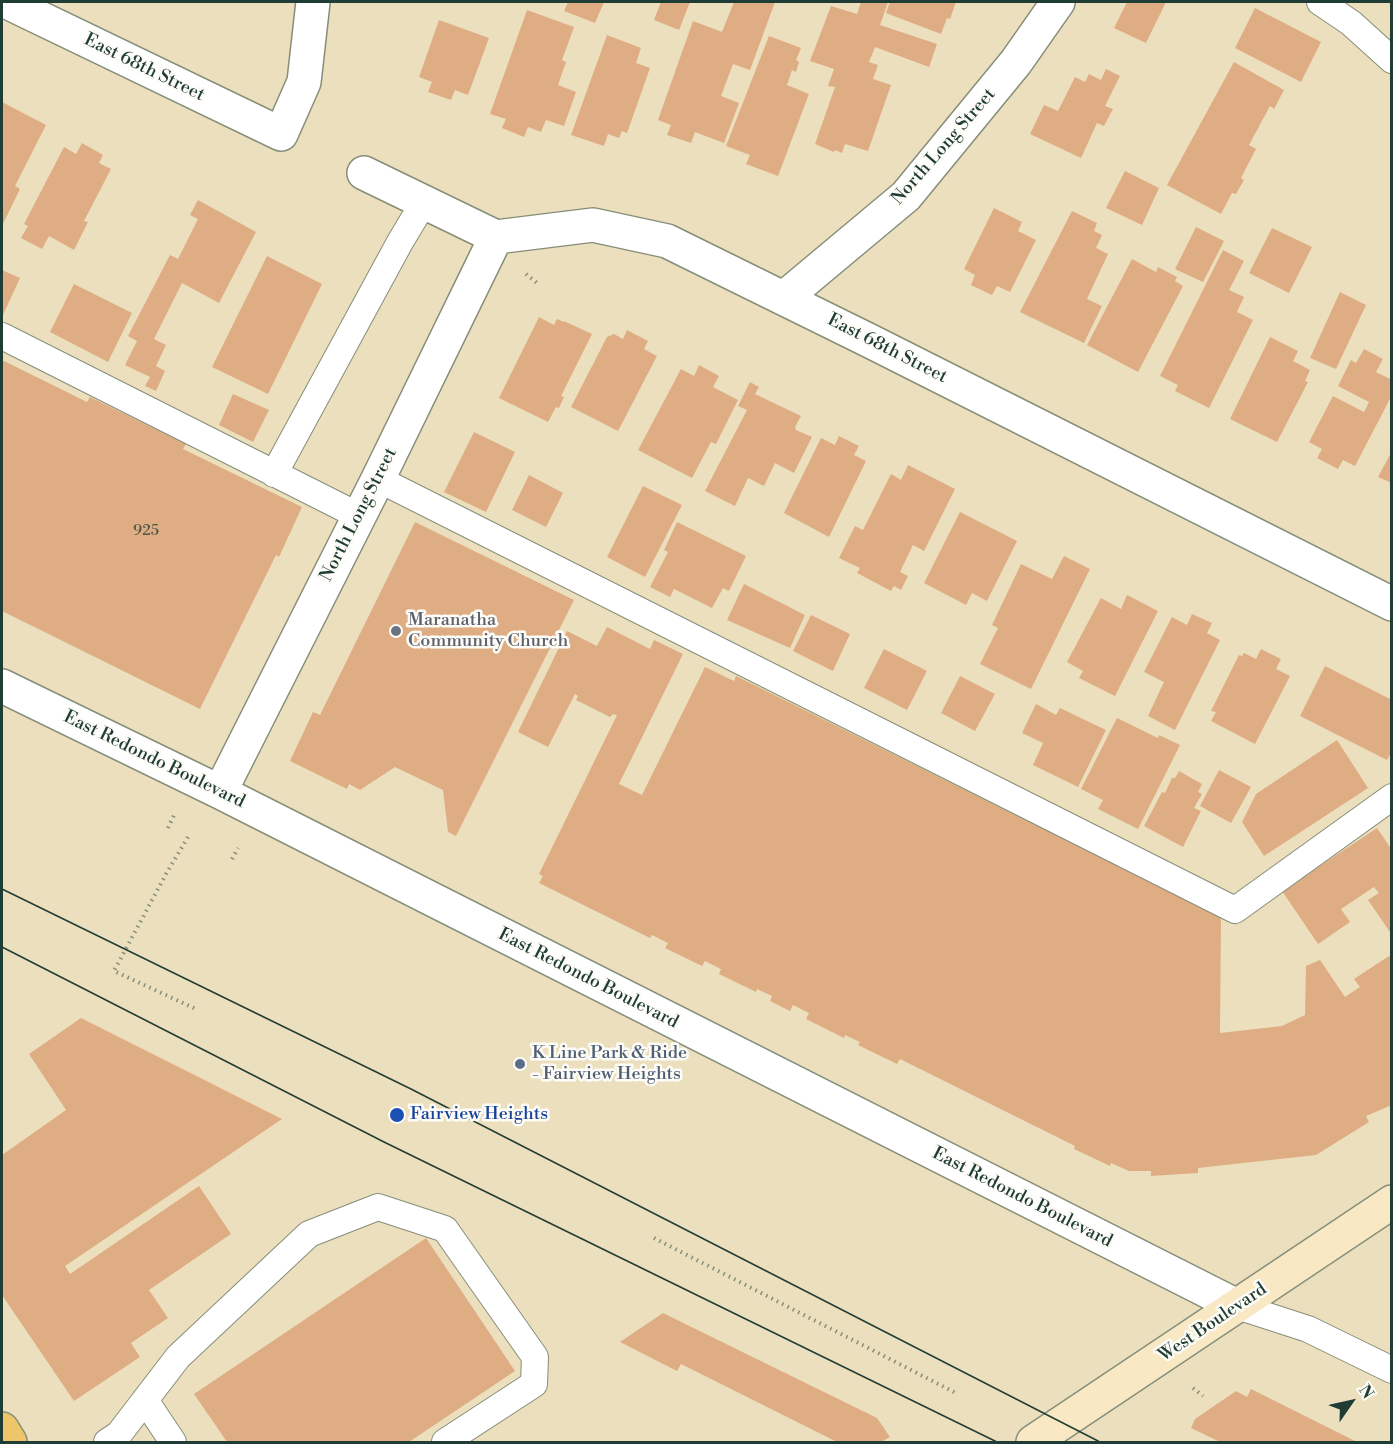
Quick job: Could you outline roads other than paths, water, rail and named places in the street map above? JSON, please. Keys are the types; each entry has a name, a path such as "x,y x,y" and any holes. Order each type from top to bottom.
{"main road":[{"name":"West Boulevard","path":"1033,1443 1392,1202"},
{"path":"2,1430 10,1443"}],"street":[{"name":"East 68th Street","path":"7,2 281,134 304,82 313,2"},
{"name":"North Long Street","path":"784,298 906,196 1016,62 1058,2"},
{"path":"364,173 496,237"},
{"name":"East 68th Street","path":"496,237 593,225 668,241 1392,604"},
{"name":"North Long Street","path":"220,792 378,479 496,237"},
{"name":"East Redondo Boulevard","path":"2,686 220,792 1237,1306"}],"lane":[{"path":"1320,2 1351,23 1392,60"},
{"path":"274,474 424,202"},
{"path":"2,336 359,516"},
{"path":"378,479 1235,910 1392,797"},
{"path":"107,1443 119,1434 178,1357 309,1234 378,1207 445,1229 535,1357 534,1384 445,1443"},
{"path":"1237,1306 1308,1329 1392,1370"},
{"path":"145,1400 173,1443"}],"tram line":[{"path":"2,889 411,1089 1100,1442"},
{"path":"2,947 384,1142 997,1442"}],"place":[{"name":"Maranatha Community Church","path":"396,631"},
{"name":"K Line Park & Ride - Fairview Heights","path":"520,1064"},
{"name":"Fairview Heights","path":"397,1115"}]}
